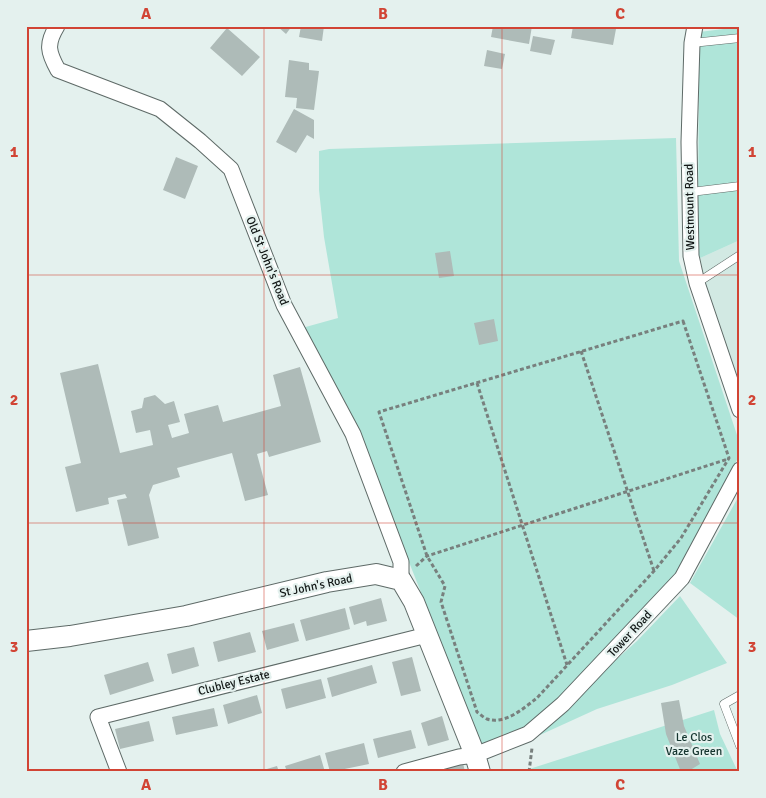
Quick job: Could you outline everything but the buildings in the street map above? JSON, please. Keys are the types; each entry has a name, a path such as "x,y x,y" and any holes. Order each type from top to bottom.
{"main road":[{"name":"St John's Road","path":"26,641 70,636 186,616 327,582 376,574 401,580"},
{"path":"401,580 414,602 477,763"}],"street":[{"name":"Old St John's Road","path":"57,26 50,39 50,55 58,70 160,109 231,169 284,305 353,434 401,562 401,580"},
{"name":"Westmount Road","path":"694,26 689,142 691,256 698,283 740,410"},
{"name":"Tower Road","path":"477,763 528,734 563,704 682,578 735,462"},
{"name":"Clubley Estate","path":"119,772 98,717 427,635"},
{"path":"404,772 459,757 477,763"}],"lane":[{"path":"692,43 740,38"},
{"path":"690,192 740,186"},
{"path":"698,283 740,254"},
{"path":"740,695 724,704 740,746"}],"path":[{"path":"683,321 735,462 682,538 537,698 521,710 504,719 487,719 477,712 441,602 445,586 427,556 379,412 683,321"},
{"path":"581,351 626,492 654,571"},
{"path":"477,383 567,665"},
{"path":"401,580 427,556 626,492 735,462"},
{"path":"528,734 532,746 529,772"}],"shaded area":[{"path":"740,240 740,388 698,259"}],"green space":[{"path":"740,27 740,240 698,259 699,32"},
{"path":"676,138 679,261 740,444 740,454 682,566 559,698 526,726 481,745 348,407 302,328 338,318 324,237 319,190 319,151 329,149"},
{"path":"740,494 740,620 690,583"},
{"path":"680,596 727,663 672,685 597,709 540,735 538,730 637,641"},
{"name":"Le Clos Vaze Green","path":"714,710 720,734 738,772 520,772"}]}
